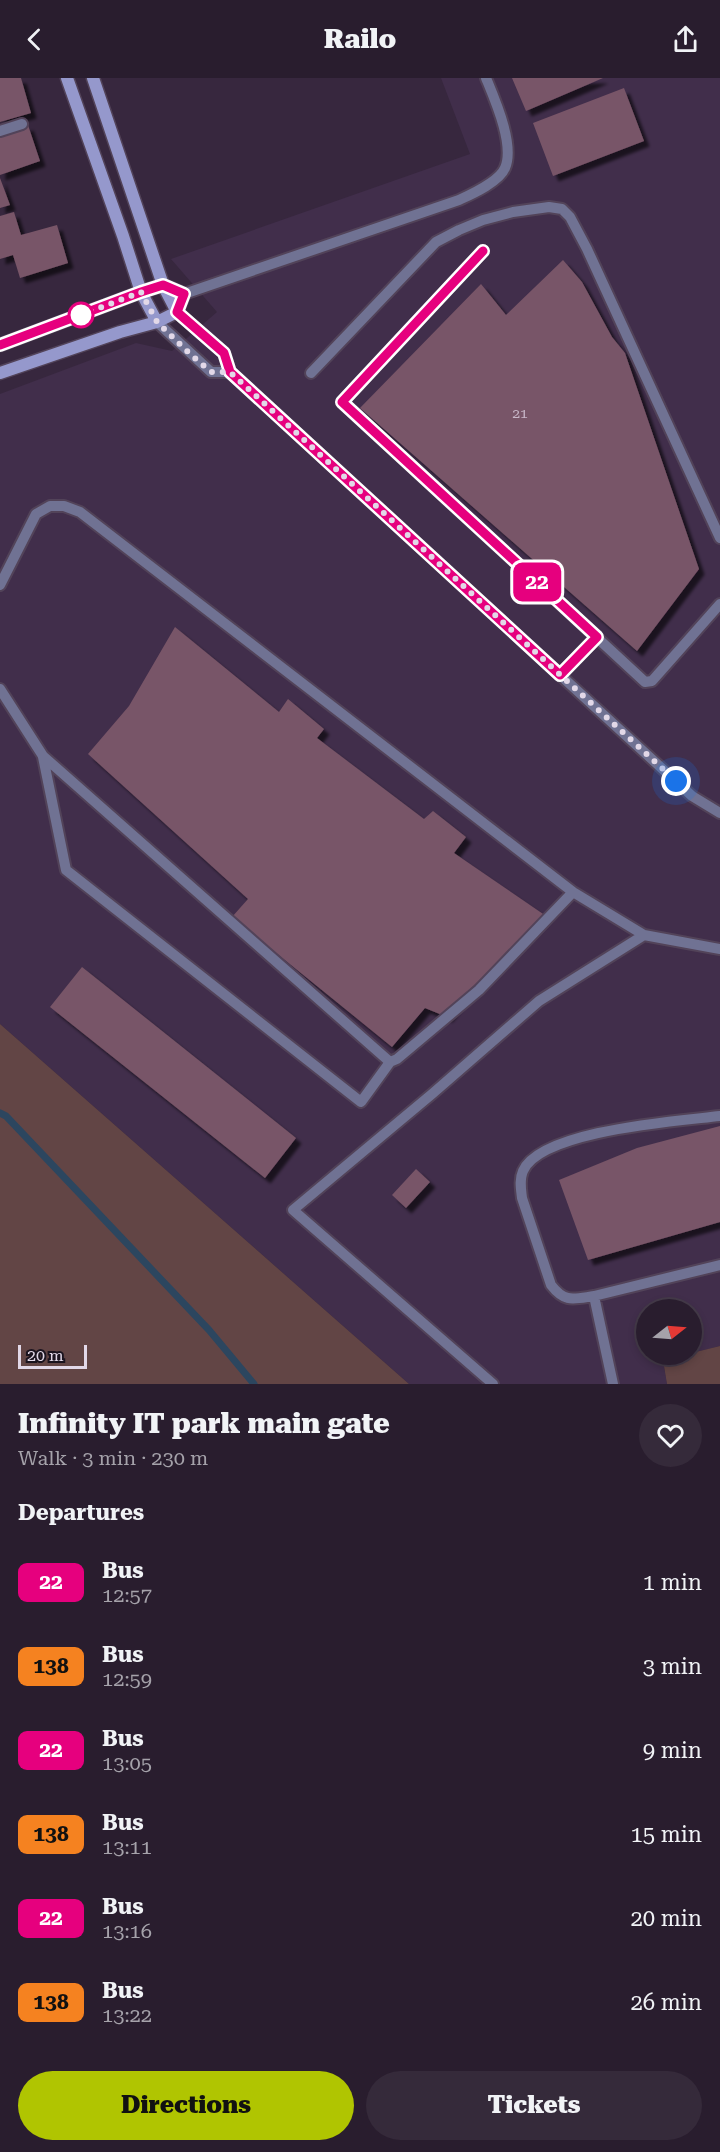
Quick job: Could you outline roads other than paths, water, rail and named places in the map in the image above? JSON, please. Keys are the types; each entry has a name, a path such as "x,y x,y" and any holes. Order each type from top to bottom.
{"main road":[{"path":"67,78 141,292 157,322"},
{"path":"93,78 163,285 177,312"},
{"path":"0,345 163,285 184,294 177,312 157,322 120,332 0,373"}],"lane":[{"path":"184,294 459,200 486,187 505,169 508,145 500,111 486,78"},
{"path":"0,131 22,124"},
{"path":"311,374 436,242 483,220 513,212 549,207 562,210 570,217 587,249 720,538"},
{"path":"483,251 342,402 645,682 650,682 720,604"},
{"path":"177,312 224,353 230,372 692,796 720,813"},
{"path":"157,322 211,372 230,372"},
{"path":"0,585 36,514 50,506 64,506 80,512 573,892 645,935 720,949"},
{"path":"560,675 597,637"},
{"path":"0,689 43,756 390,1062"},
{"path":"43,756 66,870 361,1102 390,1062 397,1059 479,990 573,892"},
{"path":"493,1384 293,1210 539,1001 645,935"},
{"path":"720,1116 600,1132 554,1146 535,1158 524,1169 520,1184 522,1198 551,1285 560,1296 573,1299 594,1296 720,1265"},
{"path":"594,1296 613,1384"}],"waterway":[{"path":"0,1113 6,1116 209,1330 254,1384"}]}
